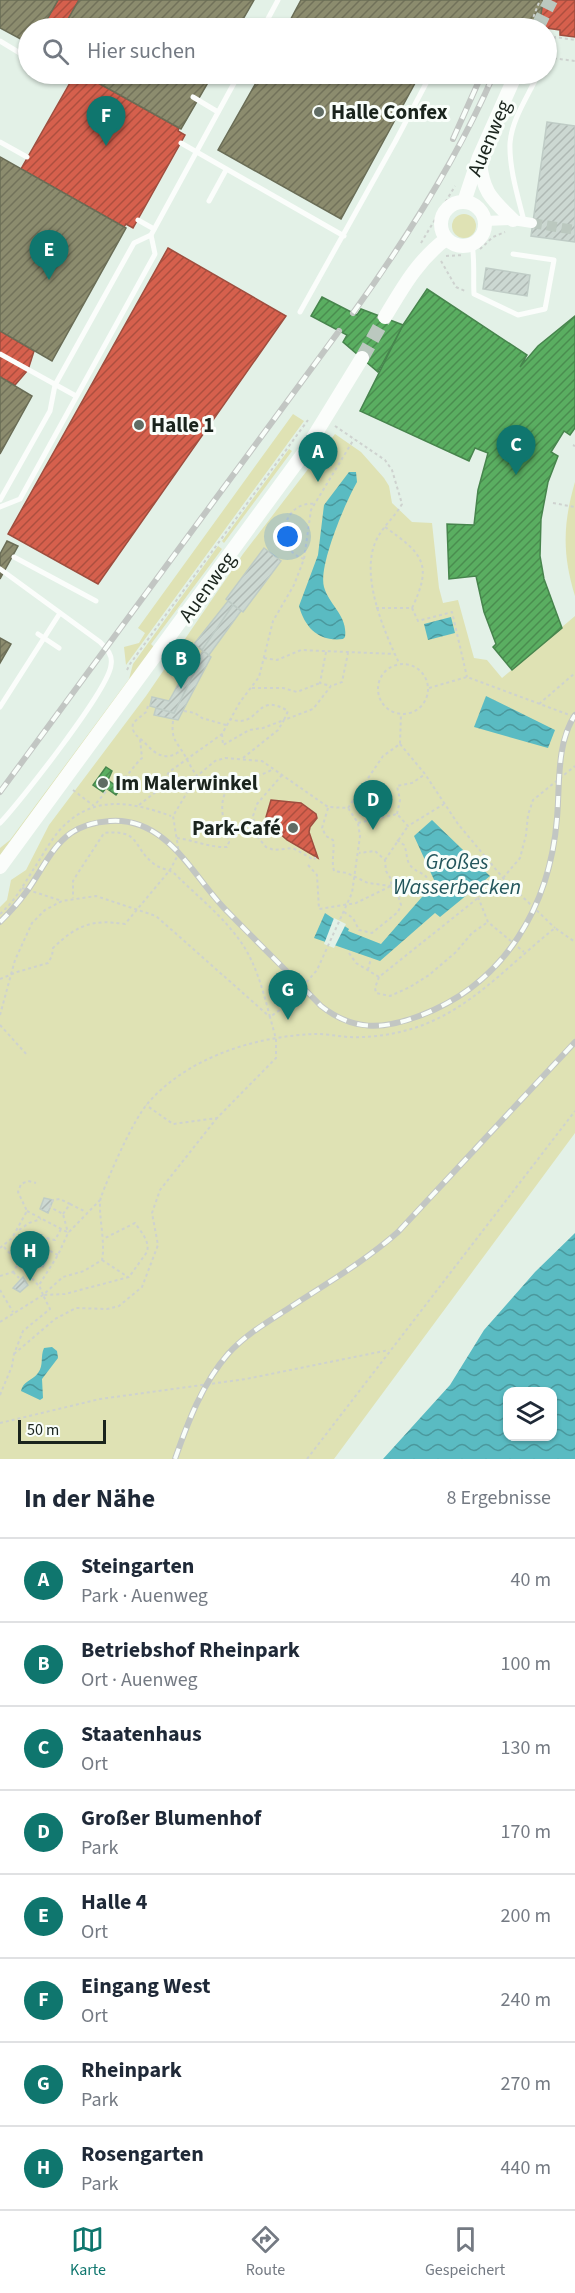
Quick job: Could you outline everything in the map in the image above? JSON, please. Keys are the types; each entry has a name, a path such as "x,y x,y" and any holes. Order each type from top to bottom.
{"street":[{"name":"Auenweg","path":"464,202 479,156 511,84"},
{"path":"479,156 482,182 498,205 523,222"},
{"path":"464,202 477,208 485,221 483,235 472,244 463,246 446,239 441,225 445,212 456,203 464,202"},
{"path":"485,221 523,222"},
{"path":"385,317 408,277 434,248 446,239"},
{"name":"Auenweg","path":"0,867 64,783 303,454 362,357"}],"lane":[{"path":"268,18 278,0"},
{"path":"0,41 18,52"},
{"path":"52,402 55,385 134,243 150,236 233,84"},
{"path":"300,312 344,236 425,84"},
{"path":"523,222 510,143 518,115 533,84"},
{"path":"194,98 218,113"},
{"path":"0,500 50,411 55,385 134,243 150,235 218,113"},
{"path":"0,142 27,157"},
{"path":"181,143 344,236"},
{"path":"209,201 226,170"},
{"path":"138,220 154,229"},
{"path":"0,507 20,499 155,254 150,236"},
{"path":"472,244 475,260 472,273 474,294 518,315 545,309 555,260 513,254"},
{"path":"0,354 76,396"},
{"path":"15,557 96,601"},
{"path":"0,569 100,642 110,652 112,664 110,671 69,735 15,808 0,823"},
{"path":"0,707 60,613"},
{"path":"38,634 59,648"}],"path":[{"path":"533,18 540,0"},
{"path":"557,37 575,40"},
{"path":"557,59 575,61"},
{"path":"417,248 456,184"},
{"path":"440,258 456,287 474,294"},
{"path":"326,419 385,460 392,470 402,504 384,526 371,555 376,608 399,663"},
{"path":"348,653 342,682 331,686 313,709 263,728 249,730 223,745 222,734 226,725 259,677 273,621 294,585 304,559 311,510 354,439"},
{"path":"553,503 575,507"},
{"path":"304,559 289,551 285,540 285,529 292,511 299,506 315,504"},
{"path":"384,526 411,548 424,569 421,589 412,608"},
{"path":"376,608 412,608"},
{"path":"412,608 418,621 452,612 467,676"},
{"path":"264,658 277,660 301,650 395,654"},
{"path":"320,683 326,652"},
{"path":"399,663 416,666 427,679 429,688 428,696 417,710 401,714 385,706 378,690 383,672 399,663"},
{"path":"540,704 575,673"},
{"path":"429,688 467,676 575,717"},
{"path":"252,688 283,688 297,692 320,683 331,686"},
{"path":"230,719 248,721 264,706 274,704 288,711 278,730 245,754 243,758"},
{"path":"148,706 146,712 133,723 133,732 156,754 170,756 180,752"},
{"path":"184,711 226,725"},
{"path":"401,714 400,744 425,774 444,804 503,878 555,928 575,942"},
{"path":"173,721 173,736 180,752 184,755 184,761 196,776"},
{"path":"139,805 157,791 169,772 222,734"},
{"path":"115,785 121,782 142,758 140,739"},
{"path":"348,808 383,756 400,744"},
{"path":"0,979 48,963 53,948 68,934 84,925 102,921 125,924 170,870 179,853 172,816 196,776 215,761 225,758 243,758 262,761 328,807 348,808"},
{"path":"488,922 472,933 456,952 429,975 399,993 390,996 376,993 375,988 380,977 503,878 520,858 533,800 575,766"},
{"path":"177,838 190,839 221,848 227,847 230,842 221,807 226,792 230,786 273,769"},
{"path":"408,826 398,814 400,800 397,786 412,783 425,774"},
{"path":"282,775 263,795 253,816 256,835 266,847 274,850 293,848 314,860 316,856"},
{"path":"64,783 94,806 139,805 172,816"},
{"path":"0,914 22,888 57,833 73,818 94,806 108,789"},
{"path":"344,912 353,918 359,930 372,933 398,912 400,905 398,895 391,886 385,860 408,826 444,804"},
{"path":"328,807 322,828 326,836 333,840 331,862 334,872 346,873 356,879 391,886"},
{"path":"270,1017 292,998 317,970 344,912 356,879 360,836 358,823 348,808"},
{"path":"358,823 398,814"},
{"path":"14,1354 55,1319 76,1308 107,1309 119,1306 142,1287 158,1245 152,1213 160,1190 217,1118 276,1058 276,1039 270,1017 255,969 246,950 218,915 170,870 156,866 145,856 136,840 131,836 120,833 104,834 76,876 73,898"},
{"path":"397,840 404,845 410,866 425,874 428,879 422,889 407,889 398,895"},
{"path":"358,853 375,851 385,860"},
{"path":"308,865 317,875 319,909 356,903 391,886"},
{"path":"22,888 62,901"},
{"path":"0,1015 10,975 32,923 45,910 62,901 96,897 156,916 270,1017"},
{"path":"478,897 488,922 524,952"},
{"path":"39,1285 58,1255 68,1233 100,1200 126,1142 146,1105 167,1083 224,1052 276,1039 317,1034 350,1037 378,1035 411,1029 452,1011 490,985 524,952 555,928"},
{"path":"350,953 356,963 380,977"},
{"path":"368,970 371,958"},
{"path":"0,1024 28,1056"},
{"path":"146,1105 173,1124 217,1118"},
{"path":"307,1459 575,1111"},
{"path":"36,1183 28,1180 21,1184 18,1192 27,1211 68,1233"},
{"path":"68,1233 63,1214 50,1207 53,1200 60,1199 88,1212"},
{"path":"0,1322 43,1295 63,1277 84,1271 102,1260 105,1250 100,1200"},
{"path":"63,1214 70,1204"},
{"path":"0,1248 16,1231 27,1211"},
{"path":"16,1231 29,1223 42,1219"},
{"path":"43,1295 65,1294 129,1277 147,1252 147,1241 135,1223 103,1239"},
{"path":"58,1255 38,1245 42,1236 55,1240 61,1229"},
{"path":"0,1395 23,1331 50,1309 39,1285 4,1246"},
{"path":"0,1276 13,1272 22,1258 35,1261"},
{"path":"102,1260 129,1277"},
{"path":"13,1272 18,1278"},
{"path":"0,1290 13,1312"},
{"path":"0,1423 100,1399 246,1379 389,1350"}],"green space":[{"path":"464,214 473,217 476,226 473,235 464,238 455,235 452,226 455,217"},
{"path":"293,414 304,421 126,665 124,647 139,643 145,633 138,628"},
{"path":"335,434 361,452 384,478 389,486 392,503 412,522 432,523 439,588 443,603 458,600 474,658 487,660 502,678 575,616 575,1133 334,1459 0,1459 0,907 7,900 11,880 26,870 49,825 146,696 243,554"},
{"path":"289,449 292,451 224,543 222,541"},
{"path":"575,482 575,596 566,552 566,525"},
{"path":"218,546 222,549 151,644 154,647 0,855 0,848 10,840 129,679 133,664"}],"water":[{"path":"349,472 356,472 357,482 334,534 323,577 326,593 344,623 345,637 334,639 314,632 305,621 299,606 318,555 324,505"},
{"path":"451,617 455,633 428,640 424,624"},
{"path":"486,696 555,730 548,748 474,727"},
{"name":"Großes Wasserbecken","path":"432,820 490,876 440,917 435,913 380,961 314,938 325,913 349,929 348,931 381,944 435,882 414,836"},
{"path":"575,1233 575,1459 383,1459 450,1385 484,1330 535,1272"},
{"path":"52,1347 57,1351 58,1358 42,1379 43,1398 40,1400 21,1391 24,1385 40,1370 44,1348"}],"pier":[{"path":"334,918 346,924 334,948 324,944"}],"building: Handel":[{"path":"58,0 79,0 69,18 48,18"},
{"path":"543,0 575,0 575,37 560,35 560,30 557,30 557,18 540,18"},
{"path":"69,84 100,84 179,128 178,131 185,135 133,228 126,224 124,227 21,169"},
{"name":"Halle 1","path":"168,248 286,316 98,584 8,534"},
{"path":"0,331 34,351 28,370 15,385 0,377"},
{"name":"Park-Café","path":"271,800 301,803 316,814 317,818 309,832 318,858 287,840 277,831 272,819 266,817"}],"building: Öffentlich":[{"path":"427,289 527,355 520,367 538,346 575,316 575,428 570,435 564,431 551,452 558,456 548,482 541,519 540,556 544,579 562,628 512,670 493,647 496,644 484,612 476,576 449,579 447,524 474,525 478,490 488,453 475,448 469,461 360,411 403,325"},
{"path":"322,297 357,315 361,309 403,325 378,372 343,342 347,335 311,316"},
{"name":"Im Malerwinkel","path":"106,767 112,771 108,780 120,789 116,795 106,788 103,792 93,785"}],"building: Industrie":[{"path":"0,0 58,0 48,18 18,18 18,38 0,28"},
{"path":"79,0 254,0 244,18 69,18"},
{"path":"301,0 543,0 540,18 291,18"},
{"path":"100,84 207,84 181,129"},
{"name":"Halle Confex","path":"255,84 415,84 341,219 218,150"},
{"path":"0,157 126,228 52,361 0,331"},
{"path":"0,377 32,396 0,454"},
{"path":"7,541 18,546 0,579 0,554"},
{"path":"0,638 11,644 0,663"}],"building: Sonstige":[{"path":"547,122 575,126 575,242 531,236"},
{"path":"486,268 530,275 527,296 483,289"},
{"path":"264,548 281,561 243,612 226,599"},
{"path":"228,601 233,605 202,650 194,644"},
{"path":"233,605 241,611 209,655 202,650"},
{"path":"203,651 211,657 178,720 154,715 156,708 174,713 198,665 195,663"},
{"path":"191,661 198,665 174,713 150,706 152,697 169,701"},
{"path":"44,1198 53,1200 48,1213 40,1209"},
{"path":"33,1232 42,1235 35,1247 29,1242"},
{"path":"42,1252 48,1258 43,1267 34,1265"},
{"path":"23,1277 28,1285 20,1292 13,1288"}],"tunnel":[{"path":"542,18 551,0"},
{"path":"532,223 575,230"},
{"path":"362,358 385,317"}],"railway":[{"path":"453,139 478,84"},
{"path":"353,313 393,256 430,197 464,137 490,84"},
{"path":"0,792 339,331"},
{"path":"0,922 24,895 58,845 71,833 100,822 130,822 147,828 176,850 224,908 321,1006 345,1020 368,1026 393,1024 419,1016 449,1002 476,984 499,962 518,938 533,911 545,882 553,850 562,752 569,726 575,715"},
{"path":"175,1459 203,1391 228,1354 256,1330 358,1263 398,1232 575,1042"}],"place":[{"name":"Halle Confex","path":"319,112"},
{"name":"Eingang West","path":"106,146"},
{"name":"Halle 4","path":"49,280"},
{"name":"Halle 1","path":"139,425"},
{"name":"Staatenhaus","path":"516,475"},
{"name":"Steingarten","path":"318,482"},
{"name":"Betriebshof Rheinpark","path":"181,689"},
{"name":"Im Malerwinkel","path":"103,783"},
{"name":"Park-Café","path":"293,828"},
{"name":"Großer Blumenhof","path":"373,830"},
{"name":"Rheinpark","path":"288,1020"},
{"name":"Rosengarten","path":"30,1281"}]}
